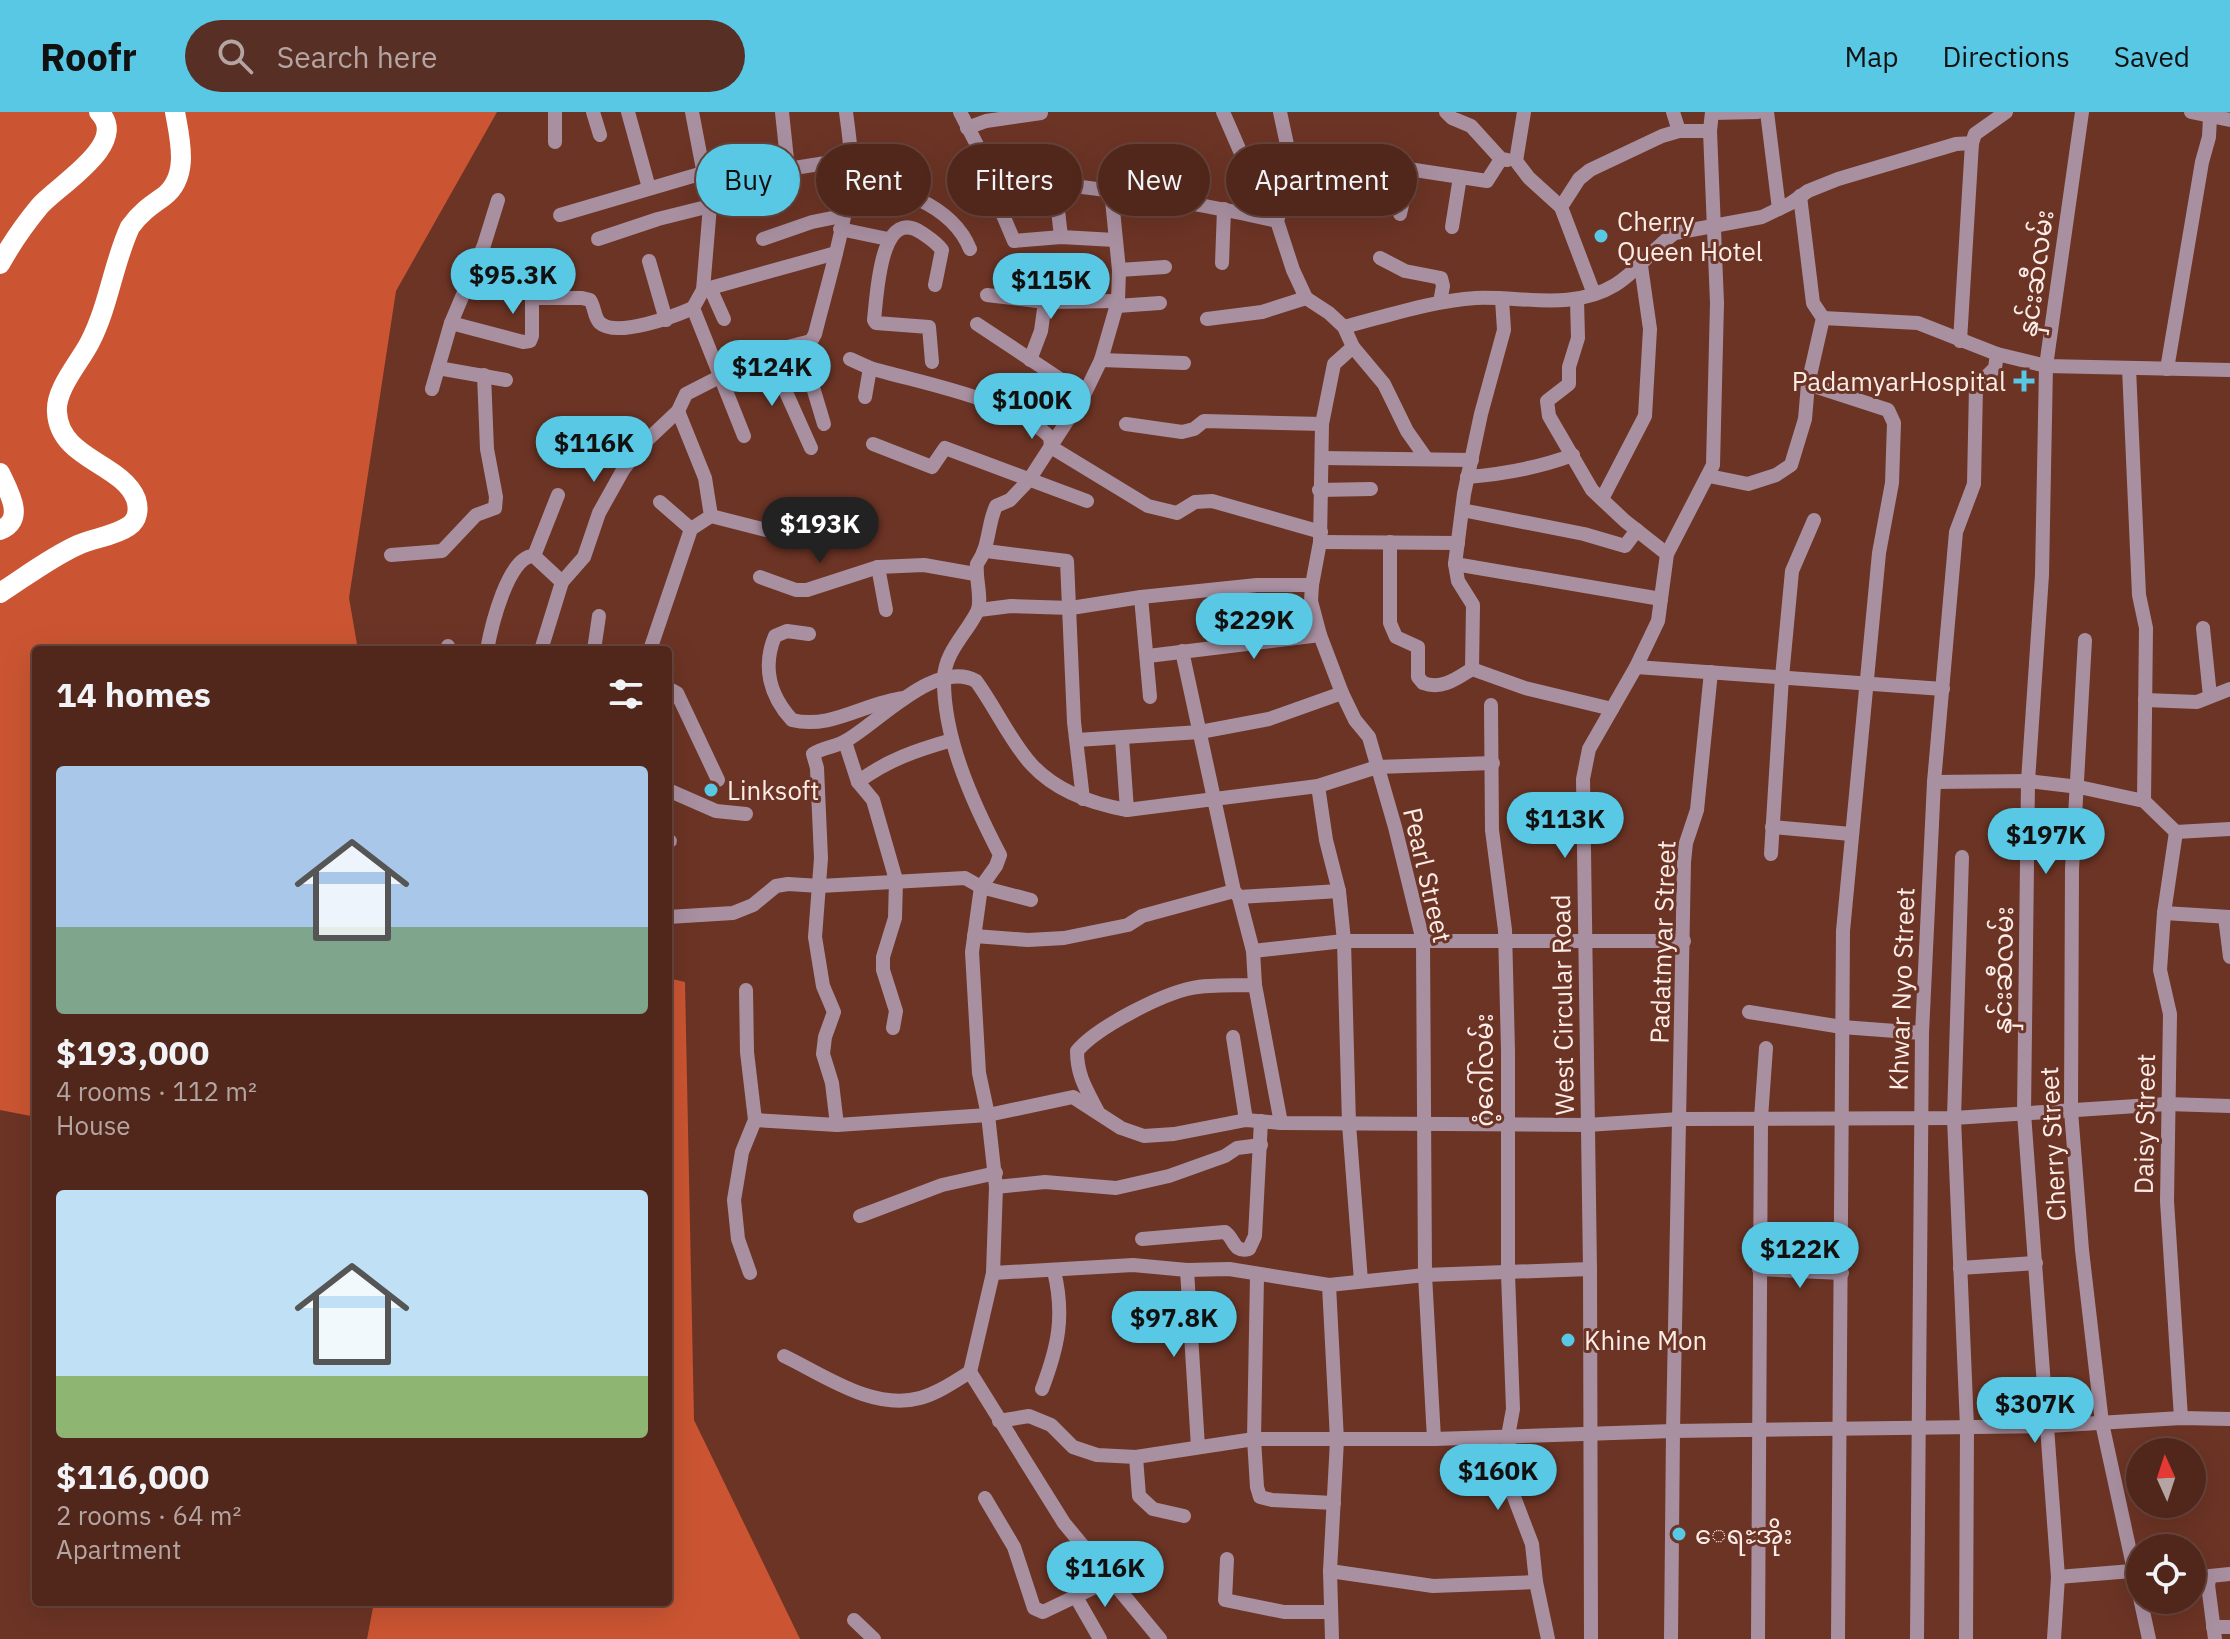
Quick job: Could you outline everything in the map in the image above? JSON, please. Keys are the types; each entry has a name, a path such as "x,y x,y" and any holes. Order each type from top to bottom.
{"highway":[{"path":"0,264 41,205 81,174 102,146 106,126 99,112"},
{"path":"0,593 76,545 128,527 136,519 138,506 134,495 127,486 87,459 70,442 61,430 56,409 59,396 93,337 130,227 151,204 173,188 182,156 175,112"},
{"path":"0,473 14,505 15,516 11,524 0,530"}],"street":[{"path":"555,112 555,142"},
{"path":"593,112 600,135"},
{"path":"628,112 649,188"},
{"path":"692,112 698,144"},
{"path":"782,112 785,144"},
{"path":"846,112 849,144"},
{"path":"960,112 976,144"},
{"path":"1223,112 1263,204 1277,221 1306,298 1344,327 1353,347 1384,384 1407,431 1426,458"},
{"path":"1280,112 1287,144"},
{"path":"1446,112 1471,126 1561,207 1594,294"},
{"path":"1417,169 1487,181 1508,160 1524,112"},
{"path":"1673,112 1679,131"},
{"path":"1712,113 1758,112"},
{"path":"1767,112 1779,209"},
{"path":"1960,341 1972,143 1975,134 2006,112"},
{"name":"နှင်းဆီလမ်း","path":"2054,1639 2058,1577 2024,1113 2028,781 2042,575 2046,366 2082,112"},
{"path":"2191,112 2230,120"},
{"path":"967,128 1015,114 1041,113"},
{"name":"West Circular Road","path":"1591,1639 1590,1269 1583,779 1589,749 1636,667 1658,621 1667,554 1713,465 1717,303 1710,131 1712,113"},
{"path":"2167,369 2210,117"},
{"path":"1561,207 1579,179 1590,170 1662,136 1679,131 1710,131"},
{"path":"1344,327 1440,302 1478,298 1577,300 1614,286 1641,266 1665,239 1675,233 1762,217 1838,179 1956,144 1972,143"},
{"path":"560,215 696,175"},
{"path":"1452,227 1460,177"},
{"path":"1709,476 1748,484 1776,475 1791,465 1805,419 1808,384 1823,318 1813,303 1800,196"},
{"path":"432,389 451,323 484,245 498,200"},
{"path":"598,239 696,203"},
{"path":"1210,207 1277,221"},
{"path":"931,208 954,223 970,249"},
{"path":"1222,263 1224,209"},
{"path":"709,216 707,290 724,319"},
{"path":"544,646 562,582 584,557 599,513 623,470 642,445 678,411 686,394 768,352 811,341 836,253 842,216"},
{"path":"1003,216 1014,241 1061,237 1115,240"},
{"path":"1059,216 1061,237"},
{"path":"1113,216 1119,270 1117,304 1101,360 1084,395 1029,480 1010,500 996,506 989,521 986,551 977,564 975,574 979,610 961,633 944,677 952,740 973,797 1000,855 981,887 972,952 978,1058 996,1180 993,1273 970,1372 1064,1523 1160,1639"},
{"path":"1277,221 1278,216"},
{"path":"763,239 812,222 841,222 888,239"},
{"path":"932,362 929,327 876,323 874,320 888,239 899,228 908,226 942,250 935,285"},
{"path":"532,298 590,300 602,326 616,328 666,320 693,308 707,290 836,253"},
{"path":"1380,258 1405,271 1441,278 1440,302"},
{"path":"451,323 523,342 530,341 532,298 545,261"},
{"path":"649,261 666,320"},
{"path":"1602,499 1645,416 1650,329 1641,266"},
{"path":"1119,270 1165,267"},
{"path":"987,295 1045,302 1160,303"},
{"path":"1207,319 1262,312 1306,298"},
{"path":"1472,669 1473,605 1458,581 1455,564 1467,477 1504,330 1502,299"},
{"path":"1577,300 1578,338 1569,367 1569,384 1547,401 1549,416 1592,490 1667,554"},
{"path":"1030,360 1041,331 1045,302"},
{"path":"693,308 744,436"},
{"path":"1823,318 1918,323 1997,354 2046,366 2230,370"},
{"path":"977,324 1084,395"},
{"path":"800,344 824,424"},
{"name":"Pearl Street","path":"1353,347 1334,364 1322,424 1319,490 1321,537 1311,601 1342,693 1355,720 1369,737 1423,941 1425,1275 1434,1439"},
{"path":"768,352 811,448"},
{"name":"Khwar Nyo Street","path":"1917,1639 1920,1118 1934,782 1956,532 1974,484 1976,387 1995,368 1997,354"},
{"path":"850,359 870,368 1000,406 1041,428 1050,437 1051,447"},
{"path":"1101,360 1184,363"},
{"path":"438,368 506,380"},
{"path":"865,397 870,368"},
{"path":"2129,368 2139,595 2146,628 2144,801"},
{"path":"391,555 442,551 476,515 495,508 496,497 487,449 484,375"},
{"path":"1808,384 1888,410 1894,423 1892,483 1879,553 1843,931 1838,1639"},
{"path":"678,411 705,478 711,516"},
{"path":"1126,424 1182,432 1194,429 1204,421 1322,424"},
{"path":"873,444 932,467 945,448 1087,501"},
{"path":"1051,447 1148,506 1177,513 1195,502 1212,501 1321,537 1458,543"},
{"path":"1467,477 1531,469 1573,455"},
{"path":"1322,458 1472,460"},
{"path":"1319,490 1371,489"},
{"path":"534,556 558,495"},
{"path":"660,502 691,529"},
{"path":"1462,510 1584,534 1625,546 1637,530"},
{"path":"651,646 691,529 711,516 778,533"},
{"path":"1771,854 1792,571 1814,520"},
{"path":"1390,542 1390,623 1396,637 1418,647 1418,677 1423,683 1439,686 1472,669 1525,688 1612,709"},
{"path":"986,551 1067,561 1083,799"},
{"path":"488,646 504,591 517,562 526,556 534,556 562,582"},
{"path":"1455,564 1661,599"},
{"path":"760,577 796,590 807,590 878,567 924,565 975,574"},
{"path":"878,567 886,610"},
{"path":"979,610 1011,606 1071,608 1257,585 1312,585"},
{"path":"1141,597 1150,697"},
{"path":"595,646 599,616"},
{"path":"2203,628 2210,696"},
{"path":"809,634 787,631 775,636 771,646 767,671 770,682 778,702 792,720 808,724 864,710 890,699 908,697"},
{"path":"1148,656 1320,635"},
{"name":"Cherry Street","path":"2085,640 2070,936 2071,1111 2082,1250 2102,1423 2126,1541"},
{"path":"1182,651 1213,800 1253,951 1255,985 1281,1123"},
{"path":"1636,667 1943,689"},
{"name":"Padatmyar Street","path":"1671,1639 1686,843 1697,810 1711,672"},
{"path":"837,1125 832,1083 823,1054 834,1012 823,986 815,937 820,886 820,813 813,754 845,742 908,697 944,677 966,676 976,681 1031,764 1054,782 1083,799 1127,810 1318,786 1377,767 1493,763"},
{"path":"2145,700 2197,702 2230,689"},
{"path":"672,690 677,693 718,780"},
{"path":"1077,740 1200,732 1269,719 1342,693"},
{"name":"ဂံ့ဂေါ်လမ်း","path":"1491,705 1492,830 1506,940 1508,1274 1513,1409 1508,1436 1514,1497 1532,1544 1543,1639"},
{"path":"1122,739 1127,810"},
{"path":"858,782 896,758 952,740"},
{"path":"845,742 858,782 873,800 896,880 895,918 883,957 883,970 896,1011 893,1028"},
{"path":"1934,782 2028,781 2079,787 2144,801 2176,832 2230,829"},
{"path":"1318,786 1326,840 1339,891 1344,941 1349,1124 1361,1281"},
{"path":"672,792 716,811 746,814"},
{"path":"1772,827 1851,834"},
{"name":"Daisy Street","path":"2176,832 2164,913 2160,970 2170,1014 2167,1201 2181,1418"},
{"path":"1962,857 1954,1118 1967,1427 1966,1639"},
{"path":"672,917 733,913 753,905 776,886 788,884 820,886 965,878 981,887 1031,900"},
{"path":"974,936 1028,940 1064,938 1128,925 1142,916 1236,894 1339,891"},
{"path":"2164,913 2228,917 2230,957"},
{"path":"1253,951 1344,941 1684,941"},
{"path":"1098,1111 1080,1080 1077,1065 1077,1051 1095,1033 1131,1013 1191,988 1255,985"},
{"path":"746,990 747,1052 755,1120 742,1152 734,1200 738,1239 750,1273"},
{"path":"1749,1012 1842,1027 1922,1033"},
{"path":"1233,1037 1246,1120"},
{"path":"1758,1639 1761,1118 1766,1048"},
{"path":"755,1120 837,1125 988,1115 1073,1097 1121,1128 1144,1136 1174,1134 1246,1120 1349,1124 1587,1125 1680,1119 1954,1118 2167,1104 2230,1106"},
{"path":"1142,1239 1225,1232 1236,1248 1242,1251 1249,1249 1255,1236 1261,1121"},
{"path":"860,1216 942,1185 996,1180 1116,1188 1139,1184 1225,1156 1237,1148 1261,1145"},
{"path":"1960,1268 2036,1263"},
{"path":"993,1273 1133,1265 1187,1270 1229,1269 1257,1276 1329,1285 1425,1275 1590,1269"},
{"path":"1759,1269 1842,1273"},
{"path":"1187,1270 1198,1447"},
{"path":"1042,1389 1060,1325 1061,1298 1054,1271"},
{"path":"1257,1276 1254,1439 1260,1497 1334,1503"},
{"path":"1329,1285 1337,1440 1330,1571 1332,1639"},
{"path":"784,1356 861,1393 881,1399 917,1399 942,1389 970,1372"},
{"path":"999,1421 1029,1416 1051,1425 1073,1447 1097,1455 1136,1457 1254,1439 1434,1439 1673,1431 2048,1426 2181,1418 2230,1419"},
{"path":"1136,1457 1139,1496 1153,1509 1184,1516"},
{"path":"985,1498 1014,1547 1034,1608 1043,1612 1112,1579"},
{"path":"1227,1559 1225,1600 1284,1612 1331,1612"},
{"path":"1330,1571 1433,1586 1536,1582"},
{"path":"2058,1577 2126,1571"},
{"path":"2230,1574 2210,1576 2214,1633 2230,1627"},
{"path":"1076,1597 1100,1639"},
{"name":"Cherry Street","path":"2143,1614 2149,1639"},
{"path":"854,1620 874,1639"}],"shaded area":[{"path":"0,112 497,112 396,291 349,598 357,646 32,646 32,1116 0,1110"},
{"path":"672,979 685,982 694,1420 800,1639 367,1639 373,1606 672,1606"}],"place":[{"name":"Cherry Queen Hotel","path":"1601,236"},
{"name":"PadamyarHospital","path":"2024,381"},
{"name":"Linksoft","path":"711,790"},
{"name":"Khine Mon","path":"1568,1340"},
{"name":"ေရႊအိုး","path":"1679,1534"}]}
